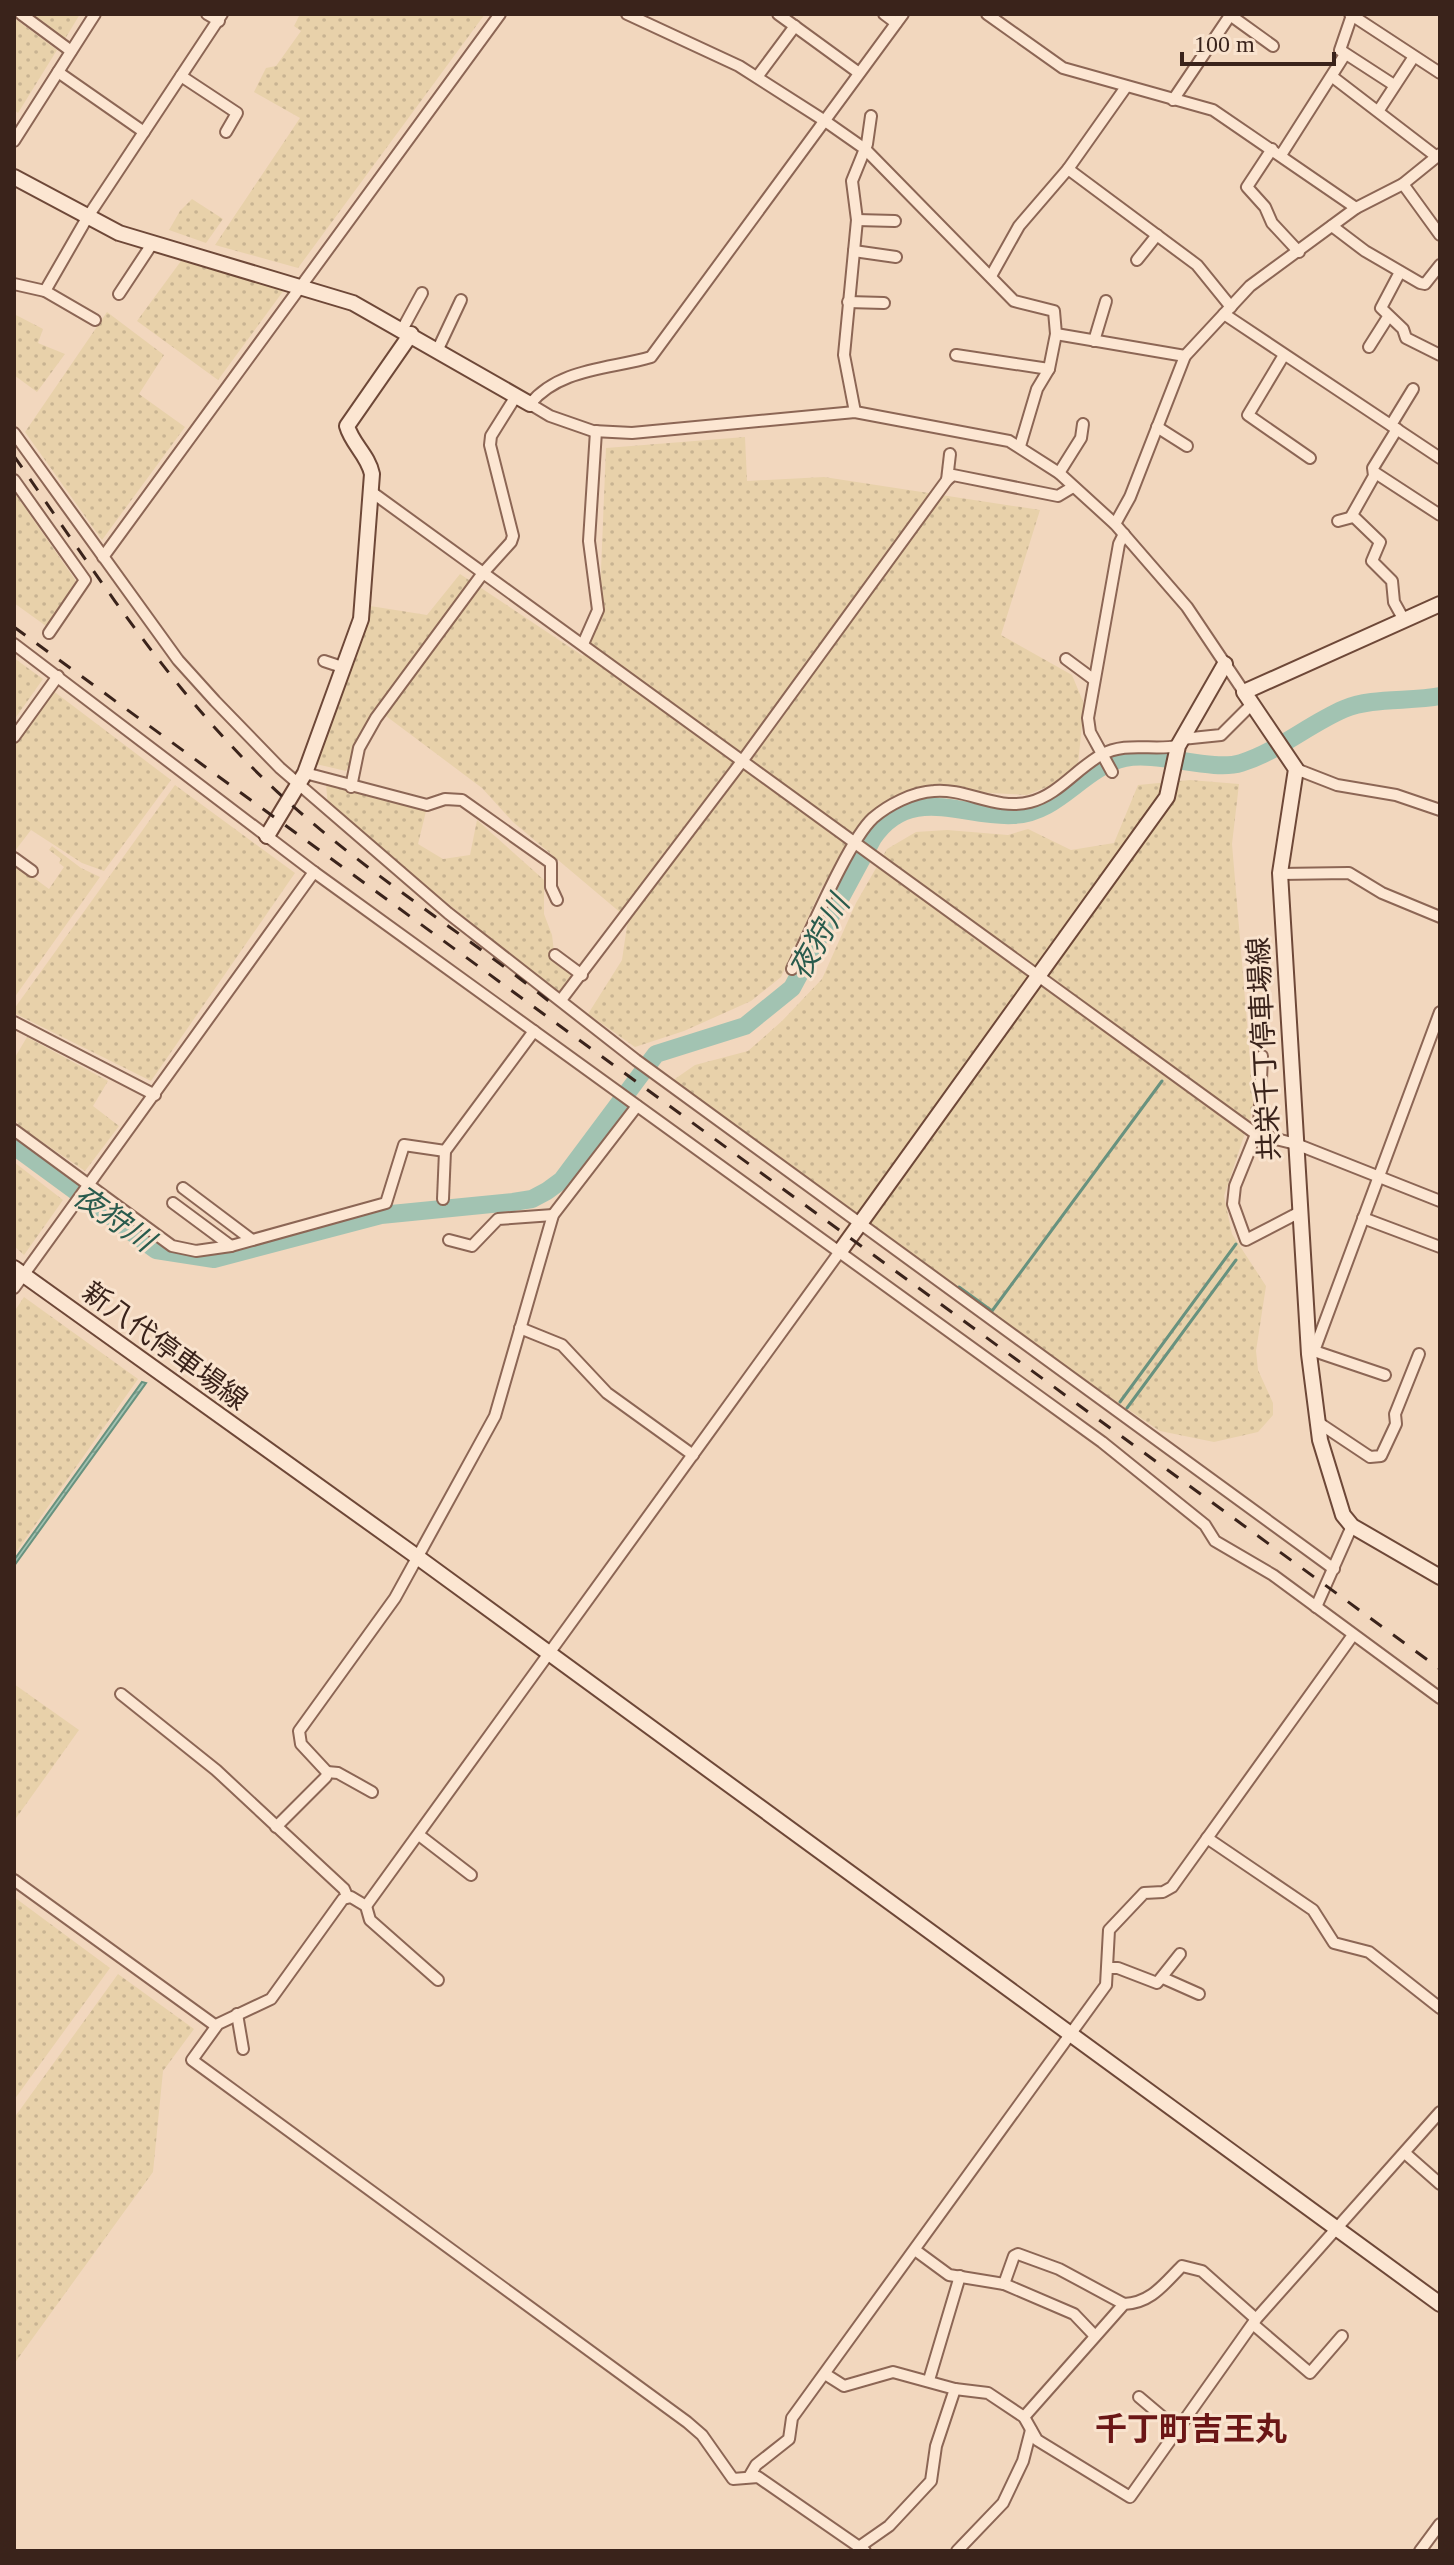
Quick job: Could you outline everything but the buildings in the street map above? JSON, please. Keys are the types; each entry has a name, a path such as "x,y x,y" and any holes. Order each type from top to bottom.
{"street":[{"path":"21,14 71,51"},
{"path":"14,141 95,14"},
{"path":"45,291 87,218 220,18 207,14"},
{"path":"103,557 500,14"},
{"path":"627,14 757,77 825,121 865,149 1014,301 1054,311 1056,334 1049,369 1037,389 1020,446"},
{"path":"778,14 859,73"},
{"path":"530,404 537,395 576,375 604,365 651,357 899,19 884,14"},
{"path":"987,14 1063,68 1213,110 1356,208"},
{"path":"1173,100 1231,15 1273,46"},
{"path":"1394,85 1344,56 1340,44 1351,15 1380,31 1413,58 1440,73"},
{"path":"757,77 795,26"},
{"path":"1299,252 1272,223 1265,207 1247,187 1334,78 1344,56"},
{"path":"1379,110 1413,58"},
{"path":"58,72 144,132"},
{"path":"181,76 237,113 226,132"},
{"path":"1115,524 1185,356 1250,286 1356,208 1403,184 1438,156 1334,78"},
{"path":"991,276 1019,226 1068,169 1126,87"},
{"path":"855,412 844,355 857,220 852,181 865,149 871,116"},
{"path":"1068,169 1197,265 1227,310 1284,355 1440,458"},
{"path":"14,177 87,218 152,244 353,303 407,331 530,404 575,426 596,431 632,433 855,412 988,434 1020,446 1059,473 1115,524 1187,607 1292,763 1337,785 1396,795 1440,810"},
{"path":"1403,184 1440,235"},
{"path":"857,220 895,221"},
{"path":"1332,226 1400,272 1425,284 1440,265"},
{"path":"1137,260 1157,235"},
{"path":"119,294 152,244"},
{"path":"854,251 896,257"},
{"path":"1400,272 1382,305 1388,317 1403,329 1406,338 1440,355"},
{"path":"14,284 45,291 95,320"},
{"path":"267,836 301,778 361,619 373,493 369,461 347,426 407,331 422,293"},
{"path":"438,349 461,300"},
{"path":"1094,341 1106,301"},
{"path":"848,302 884,303"},
{"path":"1369,347 1388,317"},
{"path":"1056,334 1185,356"},
{"path":"956,355 1049,369"},
{"path":"1284,355 1248,415 1310,458"},
{"path":"1353,517 1374,472 1373,468 1413,389"},
{"path":"351,787 359,748 376,718 513,536 490,445 491,436 516,396"},
{"path":"1059,473 1081,438 1083,424"},
{"path":"1157,427 1187,446"},
{"path":"583,644 598,610 589,541 596,431"},
{"path":"14,433 178,660 448,913 636,1060 1334,1569"},
{"path":"947,480 950,454"},
{"path":"1374,472 1440,515"},
{"path":"561,1000 743,760 947,480 953,475 1058,496 1073,487"},
{"path":"14,480 85,580 49,633"},
{"path":"373,493 1256,1134 1296,1144 1440,1201"},
{"path":"1338,521 1353,517"},
{"path":"1353,517 1378,536 1380,542 1372,561 1392,581 1394,602 1404,620"},
{"path":"1111,771 1090,732 1088,718 1119,544 1124,534"},
{"path":"792,969 857,842 872,819 912,796 934,791 1006,804 1028,803 1046,797 1102,755 1126,747 1179,745 1221,735 1248,698 1440,604"},
{"path":"14,644 314,872 841,1250 1102,1442 1205,1525 1215,1541 1273,1575 1440,1698"},
{"path":"1066,659 1093,679"},
{"path":"324,661 345,668"},
{"path":"366,1906 1167,797 1179,745 1225,664"},
{"path":"14,737 58,676"},
{"name":"共栄千丁停車場線","path":"1292,763 1280,874 1316,1421 1343,1515 1352,1526"},
{"path":"301,778 427,805 445,799 462,800 551,863 551,887 557,900"},
{"path":"14,858 32,871"},
{"path":"14,1288 19,1272 77,1201 314,872"},
{"path":"1280,874 1349,873 1382,893 1440,917"},
{"path":"555,955 582,975"},
{"path":"1385,1375 1312,1352 1440,1012"},
{"path":"14,1022 155,1095"},
{"path":"443,1199 445,1151 534,1031"},
{"path":"1262,1056 1263,1083 1256,1134 1235,1186 1233,1204 1246,1240 1262,1235 1300,1212"},
{"path":"372,1792 338,1773 327,1772 301,1744 299,1731 395,1598 495,1416 520,1328 546,1215 637,1106"},
{"path":"14,1130 86,1186 172,1246 196,1251 231,1246 386,1203 408,1144 445,1151"},
{"path":"183,1188 252,1240"},
{"path":"173,1203 231,1246"},
{"path":"449,1240 472,1246 498,1219 546,1215"},
{"path":"1363,1218 1440,1247"},
{"name":"新八代停車場線","path":"19,1272 285,1466 416,1556 548,1656 1440,2304"},
{"path":"520,1328 562,1345 607,1393 693,1455"},
{"path":"1316,1421 1370,1457 1381,1456 1396,1424 1395,1414 1419,1354"},
{"path":"1316,1607 1352,1526 1440,1577"},
{"path":"749,2477 756,2465 789,2439 792,2418 1106,1985 1109,1930 1144,1893 1163,1892 1172,1887 1353,1635"},
{"path":"121,1694 216,1770 344,1889 347,1896 366,1906 370,1920 438,1980"},
{"path":"276,1827 323,1781 327,1772"},
{"path":"419,1835 471,1875"},
{"path":"1207,1838 1313,1910 1334,1943 1369,1952 1440,2008"},
{"path":"14,1880 216,2026"},
{"path":"347,1896 271,1999 216,2026 192,2060 687,2422 733,2479 758,2477 781,2490 862,2549 889,2526 931,2481 936,2446 955,2389"},
{"path":"1108,1968 1118,1968 1150,1983 1163,1978 1180,1954"},
{"path":"1163,1978 1199,1994"},
{"path":"237,2014 243,2049"},
{"path":"825,2374 844,2386 893,2372 955,2389 988,2393 1024,2417 1037,2440 1130,2497 1255,2322 1440,2112"},
{"path":"1406,2154 1440,2184"},
{"path":"915,2250 949,2275 1004,2284 1074,2314 1094,2335"},
{"path":"1004,2284 1014,2256 1018,2254 1081,2279 1124,2304 1141,2304 1182,2266 1196,2266 1310,2373 1342,2336"},
{"path":"929,2380 960,2276"},
{"path":"1024,2417 1124,2304"},
{"path":"1139,2397 1178,2430"},
{"path":"957,2551 1003,2503 1023,2461 1031,2430"},
{"path":"1420,2551 1440,2524"}],"shaded area":[{"path":"31,14 80,14 65,39"},
{"path":"300,14 485,14 298,268 215,245 300,118 254,92 266,68 276,66 301,31 294,26"},
{"path":"14,18 57,50 18,113 14,110"},
{"path":"192,199 223,219 206,243 169,230 180,211"},
{"path":"181,261 284,290 218,380 137,321"},
{"path":"107,312 164,355 139,394 185,427 102,540 25,432"},
{"path":"14,314 43,329 38,343 65,354 37,392 14,375"},
{"path":"745,437 747,481 824,477 1040,510 1001,635 1072,675 1084,704 1078,765 1059,782 1027,795 919,789 892,797 862,826 821,889 781,977 751,1001 684,1031 635,1047 588,1014 622,960 628,919 513,822 482,788 378,710 346,771 316,764 370,606 427,615 460,574 583,656 599,619 606,448"},
{"path":"14,492 76,581 46,626 14,603"},
{"path":"14,658 43,679 14,720"},
{"path":"52,690 171,780 104,871 82,863 31,830 14,852 14,742"},
{"path":"1190,780 1239,784 1232,844 1254,1106 1224,1196 1232,1234 1266,1286 1256,1351 1258,1370 1273,1403 1273,1415 1258,1432 1214,1442 1160,1431 1019,1336 672,1081 695,1065 748,1051 782,1021 822,979 856,903 887,849 916,832 947,830 1008,835 1028,829 1071,850 1114,843 1138,785"},
{"path":"326,784 427,807 418,844 443,859 470,855 477,820 544,880 544,914 552,935 555,960 583,981 565,998 328,807"},
{"path":"175,785 295,873 151,1081 14,1013 14,1009"},
{"path":"52,846 81,868 100,877 14,998 14,863 49,889 64,867 59,863 61,859 49,850"},
{"path":"27,1037 108,1081 93,1106 119,1126 85,1171 20,1127 14,1118 14,1059"},
{"path":"14,1162 63,1200 24,1255 14,1246"},
{"path":"24,1297 138,1379 14,1555 14,1312"},
{"path":"14,1684 79,1730 14,1821"},
{"path":"14,1897 110,1968 14,2100"},
{"path":"118,1974 194,2029 163,2071 153,2172 14,2364 14,2118"}],"water":[{"path":"142,1382 146,1383 14,1566 14,1560"}],"waterway":[{"name":"夜狩川","path":"14,1146 156,1250 214,1259 381,1215 532,1199 562,1180 656,1054 745,1026 792,988 873,838 888,821 904,812 921,807 994,815 1030,812 1044,807 1096,770 1125,758 1153,757 1215,765 1241,763 1355,705 1440,696"},
{"path":"959,1287 992,1311 1162,1081"},
{"path":"1120,1402 1236,1244"},
{"path":"1127,1408 1236,1260"}],"railway":[{"path":"14,456 164,667 267,782 370,869 550,1002"},
{"path":"14,627 1440,1669"}],"district":[{"name":"千丁町吉王丸","path":"1191,2429"}]}
